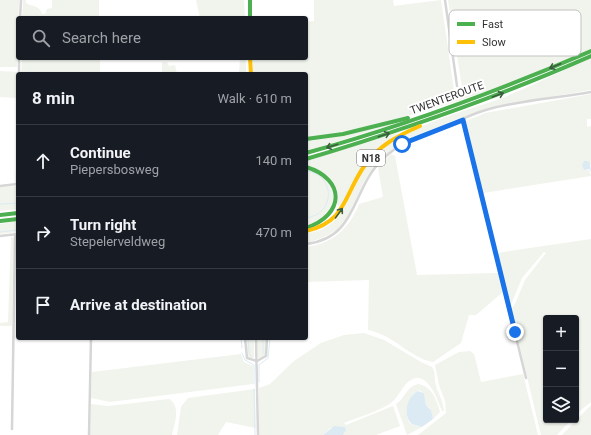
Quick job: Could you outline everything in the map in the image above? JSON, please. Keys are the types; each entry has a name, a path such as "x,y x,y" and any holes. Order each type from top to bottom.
{"main road":[{"path":"250,0 250,16"},
{"name":"TWENTEROUTE","path":"581,55 591,51"},
{"name":"TWENTEROUTE","path":"308,152 436,112 509,85 579,56"},
{"name":"TWENTEROUTE","path":"308,157 461,109 518,88 591,56"},
{"path":"250,60 251,72"},
{"name":"N18","path":"308,231 324,227 336,218 344,206 362,169 373,155 386,144 406,132 461,109"},
{"name":"N18","path":"308,139 337,135 436,112"},
{"path":"308,167 316,169 326,175 332,182 336,196 334,208 329,216 319,224 308,227"},
{"path":"0,214 16,213"},
{"path":"0,220 16,219"}],"street":[{"path":"20,16 21,0"},
{"path":"445,0 449,29"},
{"path":"453,56 457,86"},
{"path":"19,60 19,72"},
{"path":"308,243 328,238 345,225 352,213 365,181 376,165 390,152 414,138 488,109 591,92"},
{"path":"463,120 526,378"},
{"path":"0,186 16,184"},
{"path":"0,236 16,234"},
{"path":"12,429 16,273"},
{"path":"89,435 91,340"},
{"path":"245,340 246,356 249,360 257,361 266,356 267,340"},
{"path":"256,340 258,435"}],"shaded area":[{"path":"0,0 19,0 19,16 16,16 17,67 0,67"},
{"path":"23,0 26,0 26,3 39,9 42,14 45,14 47,9 52,8 52,0 99,0 99,16 22,16"},
{"path":"196,0 244,0 245,16 200,16"},
{"path":"314,0 393,0 394,6 441,0 455,97 463,93 457,56 575,56 522,78 452,103 380,124 308,138 308,72 253,72 252,60 308,60 308,22 314,21"},
{"path":"448,0 591,0 591,49 581,53 581,10 450,10"},
{"path":"591,58 591,90 490,107 401,143 381,159 372,169 363,184 348,218 327,236 308,242 308,233 321,230 332,223 341,213 369,161 379,151 393,141 422,126 524,89"},
{"path":"22,60 100,60 100,72 21,72"},
{"path":"240,60 246,60 246,72 239,72"},
{"path":"162,62 167,62 169,66 175,65 177,72 162,72"},
{"path":"0,71 18,72 16,72 16,98 0,97"},
{"path":"591,94 591,119 587,119 587,127 591,126 591,165 590,164 584,169 589,170 591,176 483,193 466,121 485,113"},
{"path":"398,123 308,150 308,140"},
{"path":"400,132 373,153 340,207 337,205 332,181 308,167 308,160"},
{"path":"391,154 395,156 417,275 498,273 503,292 476,315 469,315 461,343 433,362 425,360 386,337 368,330 369,280 308,282 308,247 324,242 339,233 351,220 359,204 383,197 378,168"},
{"path":"584,161 588,161 590,164 591,172 589,169 584,170 582,165"},
{"path":"308,170 318,173 326,179 331,188 333,198 331,207 326,216 318,222 308,224"},
{"path":"16,186 16,209 0,211 0,187"},
{"path":"16,221 16,232 0,234 0,224"},
{"path":"11,236 14,239 12,326 0,326 0,323 8,322"},
{"path":"591,239 591,402 579,412 579,315 543,315 543,423 568,423 557,435 541,435 511,310 525,280 546,253 544,252 522,278 510,307 497,253"},
{"path":"364,333 384,340 432,367 444,411 442,411 434,393 426,381 415,378 406,384 392,402 376,411 344,423 346,425 393,406 400,426 376,435 343,435 345,432 330,428 323,435 259,435 259,388 270,384 294,361 321,343 344,335"},
{"path":"246,340 254,340 254,357 252,359 248,357"},
{"path":"257,340 266,340 265,357 260,359 258,357"},
{"path":"470,351 474,354 481,382 523,374 538,435 418,435 446,413 445,401 439,385 435,365 459,352"},
{"path":"241,354 244,362 253,366 253,384 110,402 91,398 92,372"},
{"path":"419,384 431,391 440,412 433,419 430,408 426,405 424,393 419,390 413,394 407,412 408,420 412,424 422,427 407,435 396,404 411,387"},
{"path":"255,389 256,428 226,422 218,435 177,435 181,407 188,398"},
{"path":"418,391 424,393 426,405 431,410 433,419 422,427 412,424 407,416 407,406 411,397"},
{"path":"169,399 173,402 176,410 176,420 172,435 90,435 91,404 108,406"},
{"path":"591,405 591,435 562,435 574,423 579,423 579,417"},
{"path":"334,426 345,427 346,430 343,435 323,435"}],"waterway":[{"path":"308,171 316,173 323,179 327,186 328,194 327,202 323,209 316,215 308,217"},
{"path":"0,204 16,203"},
{"path":"0,232 16,230"},
{"path":"241,340 242,348"},
{"path":"248,340 249,353 251,356"},
{"path":"263,340 263,354"},
{"path":"259,382 259,365 268,358 270,340"},
{"path":"242,353 245,360 254,365 254,384"},
{"path":"254,389 255,435"}],"traffic: fast":[{"path":"250,0 250,16"},
{"path":"581,55 591,51"},
{"path":"308,152 343,143 450,107 579,56"},
{"path":"308,158 486,99 591,56"},
{"path":"308,139 343,134 408,118"},
{"path":"308,168 319,173 328,180 334,188 336,197 334,206 328,215 319,222 308,227"},
{"path":"0,215 16,213"},
{"path":"0,221 16,219"}],"traffic: slow":[{"path":"250,60 251,72"},
{"path":"308,230 319,227 330,221 337,214 343,206 358,176 376,152 397,137 420,126"}],"route":[{"path":"402,144 463,120 515,332"}]}
